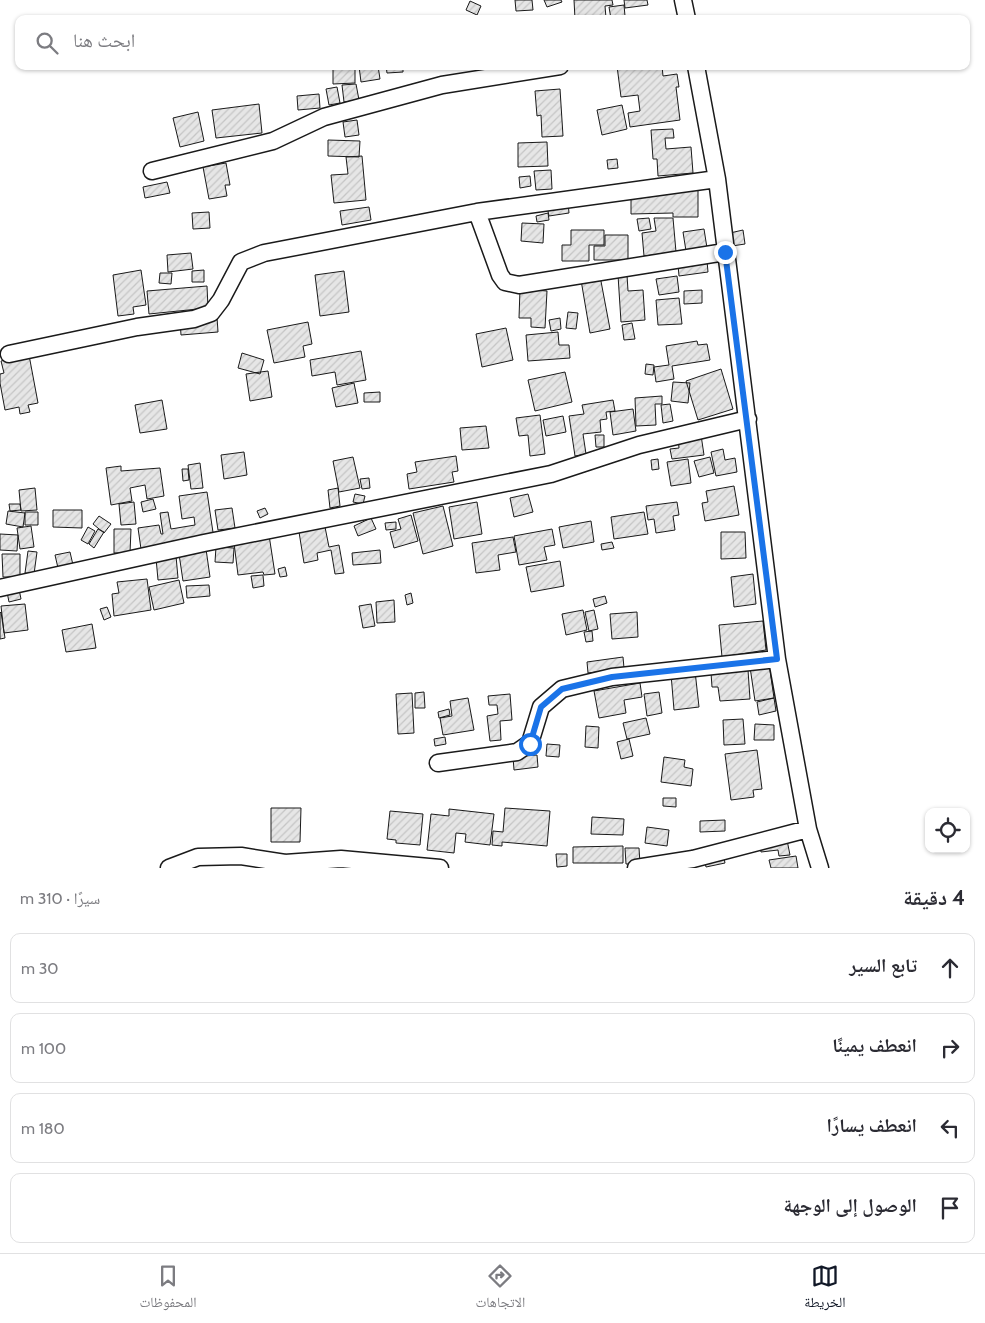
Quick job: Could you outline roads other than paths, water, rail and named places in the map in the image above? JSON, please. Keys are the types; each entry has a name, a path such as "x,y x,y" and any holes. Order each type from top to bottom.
{"street":[{"path":"684,0 686,15"},
{"path":"152,171 273,141 324,118 442,85 535,70"},
{"path":"697,70 717,179 777,659 808,829 820,868"},
{"path":"9,354 137,327 194,319 211,312 221,300 241,262 264,253 477,212 717,179"},
{"path":"477,212 500,275 505,282 519,285 725,252"},
{"path":"0,588 204,543 551,474 639,445 748,419"},
{"path":"438,763 517,752 530,744 541,707 562,689 612,677 777,659"},
{"path":"636,868 693,859 808,829"},
{"path":"169,868 198,857 241,856 285,863 341,859 440,868"}]}
